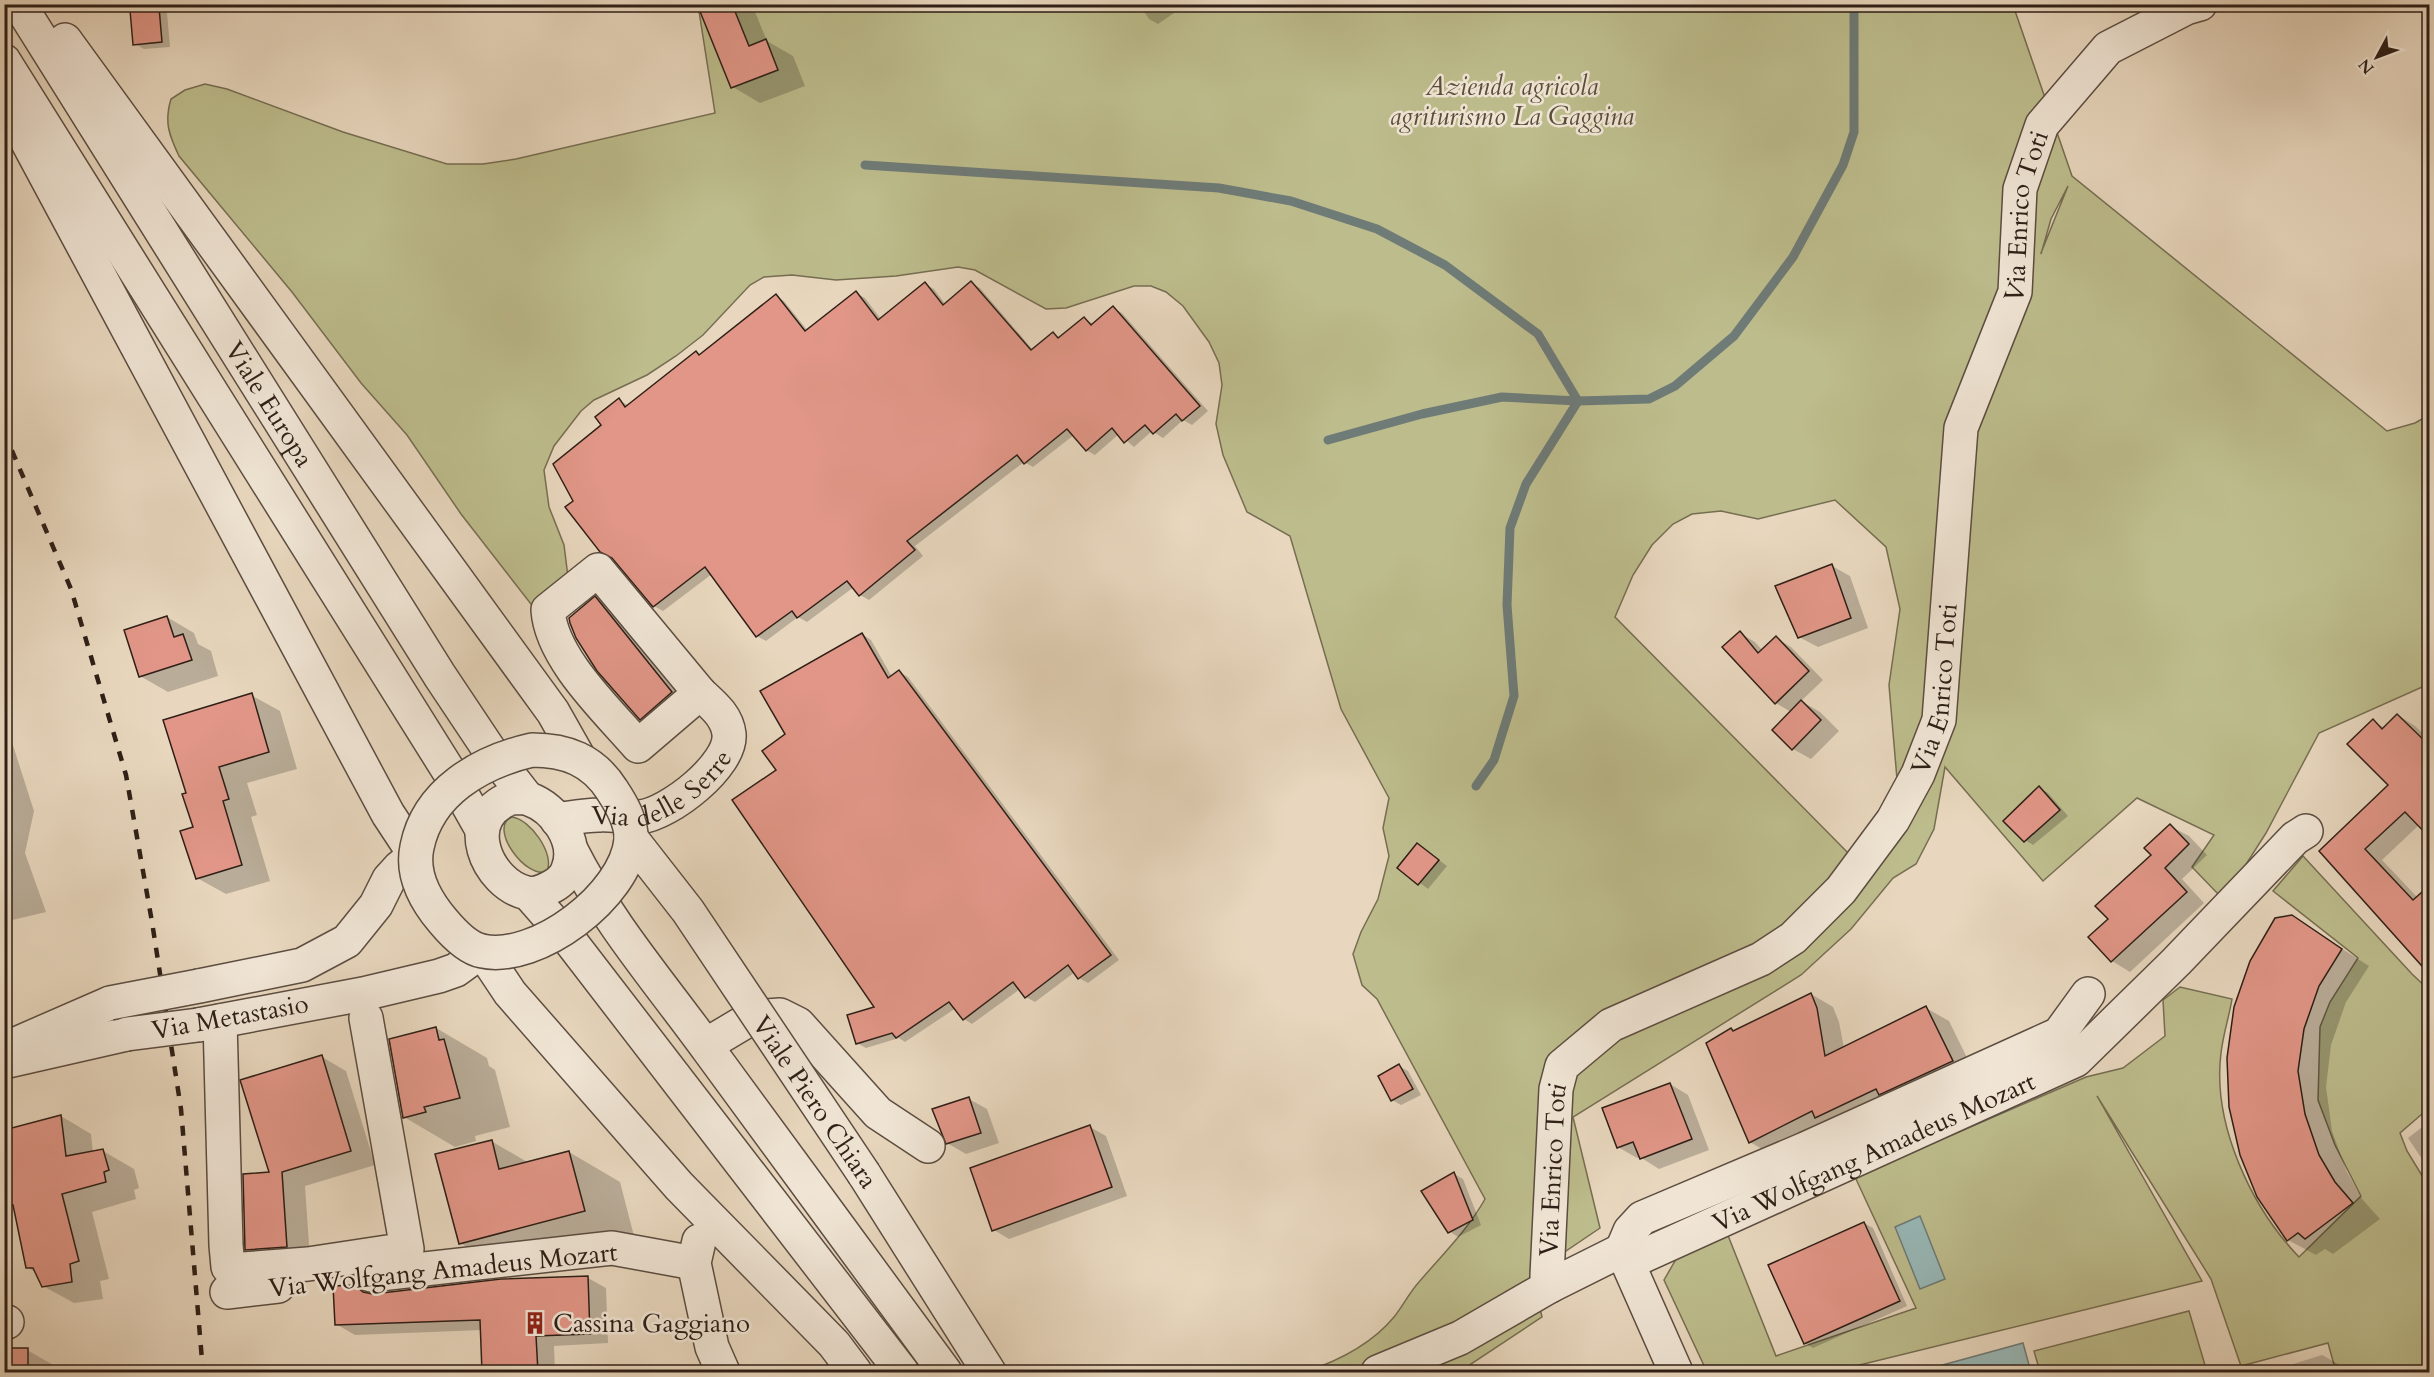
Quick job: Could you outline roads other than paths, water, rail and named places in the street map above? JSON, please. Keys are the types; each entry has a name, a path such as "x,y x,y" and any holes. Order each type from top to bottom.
{"street":[{"name":"Viale Europa","path":"19,4 440,676 488,748 527,798 545,807 557,820 567,834 571,850"},
{"name":"Viale Europa","path":"38,4 553,712 579,758"},
{"name":"Via Enrico Toti","path":"1550,1286 1547,1276 1556,1089 1562,1066 1611,1025 1761,959 1793,938 1841,890 1893,820 1918,774 1939,720 1961,428 2015,292 2020,189 2042,125 2108,48 2200,4"},
{"name":"Viale Europa","path":"4,61 450,772 481,828 482,842 489,860 499,875 513,887 529,894"},
{"path":"4,98 388,814 415,855"},
{"name":"Via delle Serre","path":"557,820 600,815 641,817 660,810 679,800 695,786 720,760 728,747 726,721 598,570 548,610 549,623 562,654 638,746 700,693"},
{"path":"532,750 565,753 595,768 608,784 628,819 631,838 629,853 616,879 602,897 575,921 551,936 523,948 502,951 482,951 465,943 436,913 424,895 415,855 423,824 440,799 478,771 514,754 532,750"},
{"path":"481,828 485,818 500,802 511,798 527,798"},
{"path":"383,892 392,841 388,814"},
{"name":"Via Wolfgang Amadeus Mozart","path":"1622,1250 1643,1256 2076,1060 2176,962 2295,837 2306,831"},
{"name":"Viale Piero Chiara","path":"631,838 688,911 864,1174 989,1372"},
{"path":"529,894 545,891 560,882 569,869 571,850"},
{"name":"Viale Piero Chiara","path":"571,850 587,883 618,930 945,1372"},
{"name":"Via Metastasio","path":"4,1049 110,1003 302,965 346,941 399,868 415,855"},
{"path":"529,894 571,942 902,1372"},
{"path":"482,951 510,993 679,1186 834,1344 855,1372"},
{"name":"Via Metastasio","path":"4,1062 127,1034 365,1006 456,970 482,951"},
{"path":"456,970 510,993"},
{"path":"1378,1372 1460,1338 1550,1286 1622,1250 1630,1231 1642,1218 1805,1149 2059,1034 2088,994"},
{"path":"209,1023 228,1267 243,1269 308,1264 407,1249 365,1006"},
{"path":"705,1045 753,1017 780,1015 798,1024 878,1113 928,1146"},
{"path":"706,1213 694,1263 712,1347 723,1372"},
{"name":"Via Wolfgang Amadeus Mozart","path":"227,1292 612,1248 694,1263"},
{"path":"1622,1250 1676,1372"}],"water":[{"path":"1920,1216 1945,1279 1920,1289 1895,1227"},
{"path":"2023,1343 2031,1372 1917,1372"}],"waterway":[{"path":"1328,440 1422,414 1502,397 1578,401 1649,399 1675,386 1734,336 1793,257 1843,165 1854,132 1854,4"},
{"path":"865,165 1219,188 1291,201 1377,229 1445,265 1538,334 1578,401 1526,484 1510,528 1507,605 1514,696 1494,760 1476,786"}],"railway":[{"path":"4,432 71,589 126,775 181,1109 203,1372"}],"place":[{"name":"Cassina Gaggiano","path":"535,1323"}],"park label":[{"name":"Azienda agricola agriturismo La Gaggina","path":"1512,101"}]}
